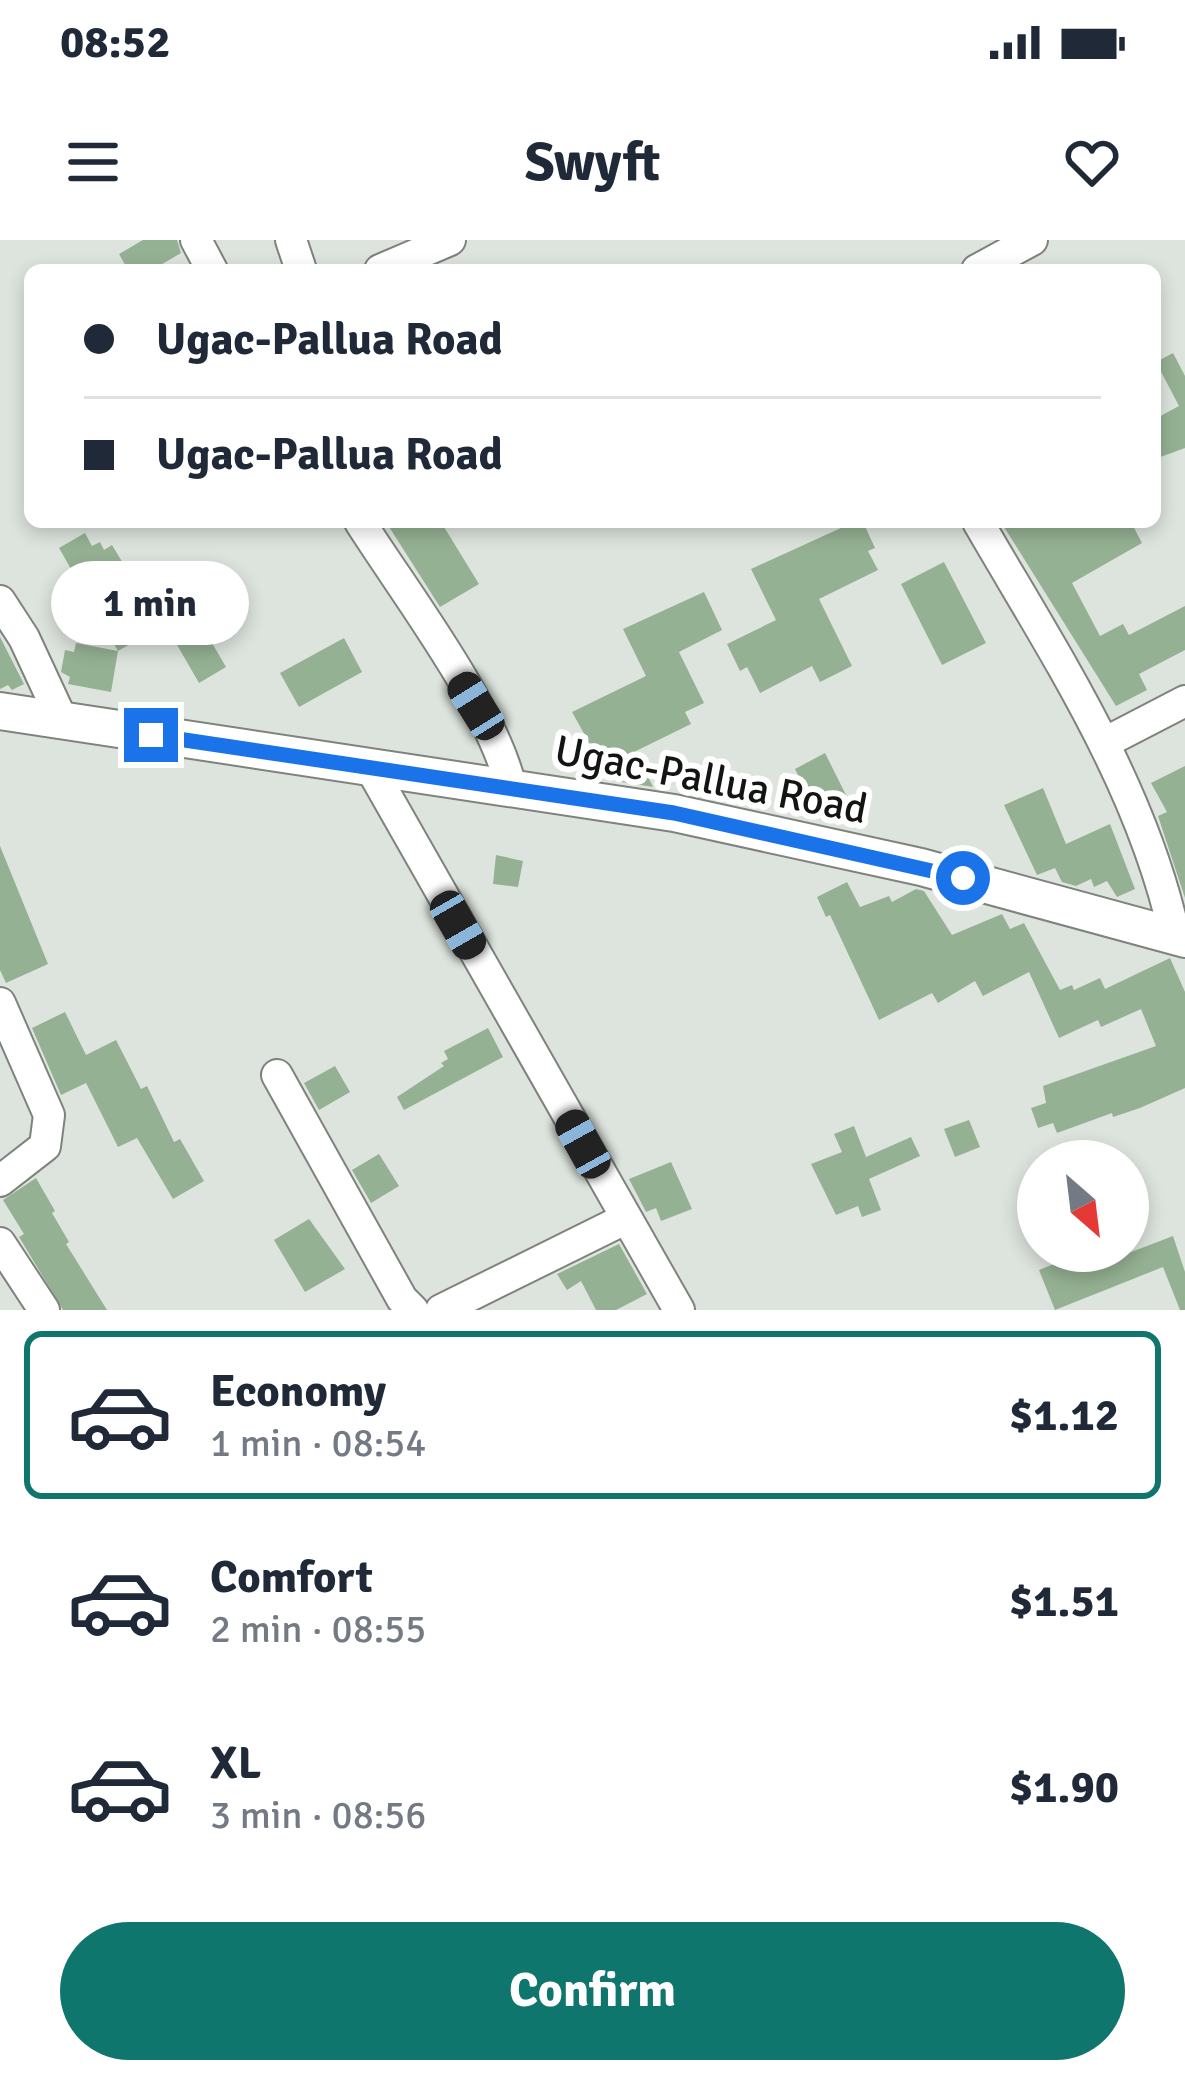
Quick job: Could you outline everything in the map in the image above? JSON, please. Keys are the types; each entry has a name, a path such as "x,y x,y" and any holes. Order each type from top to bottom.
{"street":[{"path":"394,264 450,240"},
{"path":"988,264 1032,240"},
{"path":"365,528 476,706 505,761 511,788"},
{"path":"981,528 1106,742 1174,879 1180,938"},
{"path":"0,601 63,722"},
{"path":"1106,742 1185,701"},
{"name":"Ugac-Pallua Road","path":"0,711 674,813 921,867 1180,938"},
{"path":"370,767 679,1310"},
{"path":"0,1004 49,1115 45,1146 0,1181"},
{"path":"277,1075 394,1286 413,1310"},
{"path":"441,1310 625,1219"},
{"path":"0,1243 44,1310"}],"building":[{"path":"143,240 177,240 181,253 162,264 125,264 119,254"},
{"path":"1173,353 1185,376 1185,448 1161,457 1161,416 1179,406 1161,372 1161,359"},
{"path":"390,528 445,528 479,584 440,607"},
{"path":"841,528 866,528 875,548 868,551 878,570 819,599 852,666 820,682 812,666 760,693 747,667 740,671 727,644 776,620 751,569"},
{"path":"1005,528 1134,528 1142,543 1072,583 1100,636 1123,624 1129,635 1185,606 1185,650 1139,674 1147,690 1116,706"},
{"path":"85,533 92,546 100,542 104,550 112,545 133,580 165,562 226,667 199,683 165,624 118,651 59,548"},
{"path":"944,562 986,643 942,665 901,584"},
{"path":"704,592 722,630 679,652 704,703 685,712 691,724 636,751 653,787 610,780 572,712 646,676 623,629"},
{"path":"0,637 24,684 12,690 8,685 0,689"},
{"path":"344,638 362,672 299,707 280,673"},
{"path":"76,643 118,651 111,692 68,684 70,677 61,672 65,650 74,652"},
{"path":"825,753 846,795 816,810 795,769"},
{"path":"1185,766 1185,898 1158,816 1167,812 1151,783"},
{"path":"1043,788 1066,844 1110,824 1135,889 1117,897 1107,881 1094,887 1091,879 1076,886 1062,882 1055,868 1037,875 1004,805"},
{"path":"0,846 48,964 6,983 0,970"},
{"path":"496,855 523,861 518,887 493,884"},
{"path":"847,882 860,907 889,896 892,902 916,889 924,891 952,935 1002,914 1010,929 1024,923 1060,990 1072,985 1074,990 1100,978 1105,989 1170,958 1185,992 1185,1088 1140,1108 1057,1133 1053,1123 1038,1128 1031,1108 1046,1103 1043,1086 1156,1046 1141,1009 1101,1027 1098,1020 1059,1038 1029,972 983,996 975,981 938,1003 932,993 879,1020 817,897"},
{"path":"65,1012 86,1055 116,1040 141,1089 147,1086 174,1142 180,1139 204,1181 173,1199 137,1138 118,1147 86,1083 61,1095 32,1028"},
{"path":"488,1028 503,1057 404,1110 397,1097 444,1066 441,1063 448,1059 444,1051"},
{"path":"335,1066 350,1092 319,1110 304,1083"},
{"path":"969,1120 980,1147 955,1157 944,1129"},
{"path":"854,1126 866,1157 911,1137 920,1156 869,1179 881,1210 862,1217 858,1206 836,1215 811,1164 842,1152 834,1134"},
{"path":"379,1154 399,1186 371,1203 352,1170"},
{"path":"671,1162 692,1209 661,1221 656,1208 646,1212 629,1179"},
{"path":"36,1178 55,1211 66,1244 107,1310 63,1310 19,1237 24,1234 3,1200"},
{"path":"309,1219 345,1269 305,1292 274,1240"},
{"path":"1173,1236 1185,1272 1185,1310 1180,1310 1163,1267 1055,1310 1040,1272 1149,1272 1149,1245"},
{"path":"619,1244 647,1294 616,1310 596,1310 581,1281 567,1290 557,1274"}],"route":[{"path":"151,735 674,813 963,878"}]}
